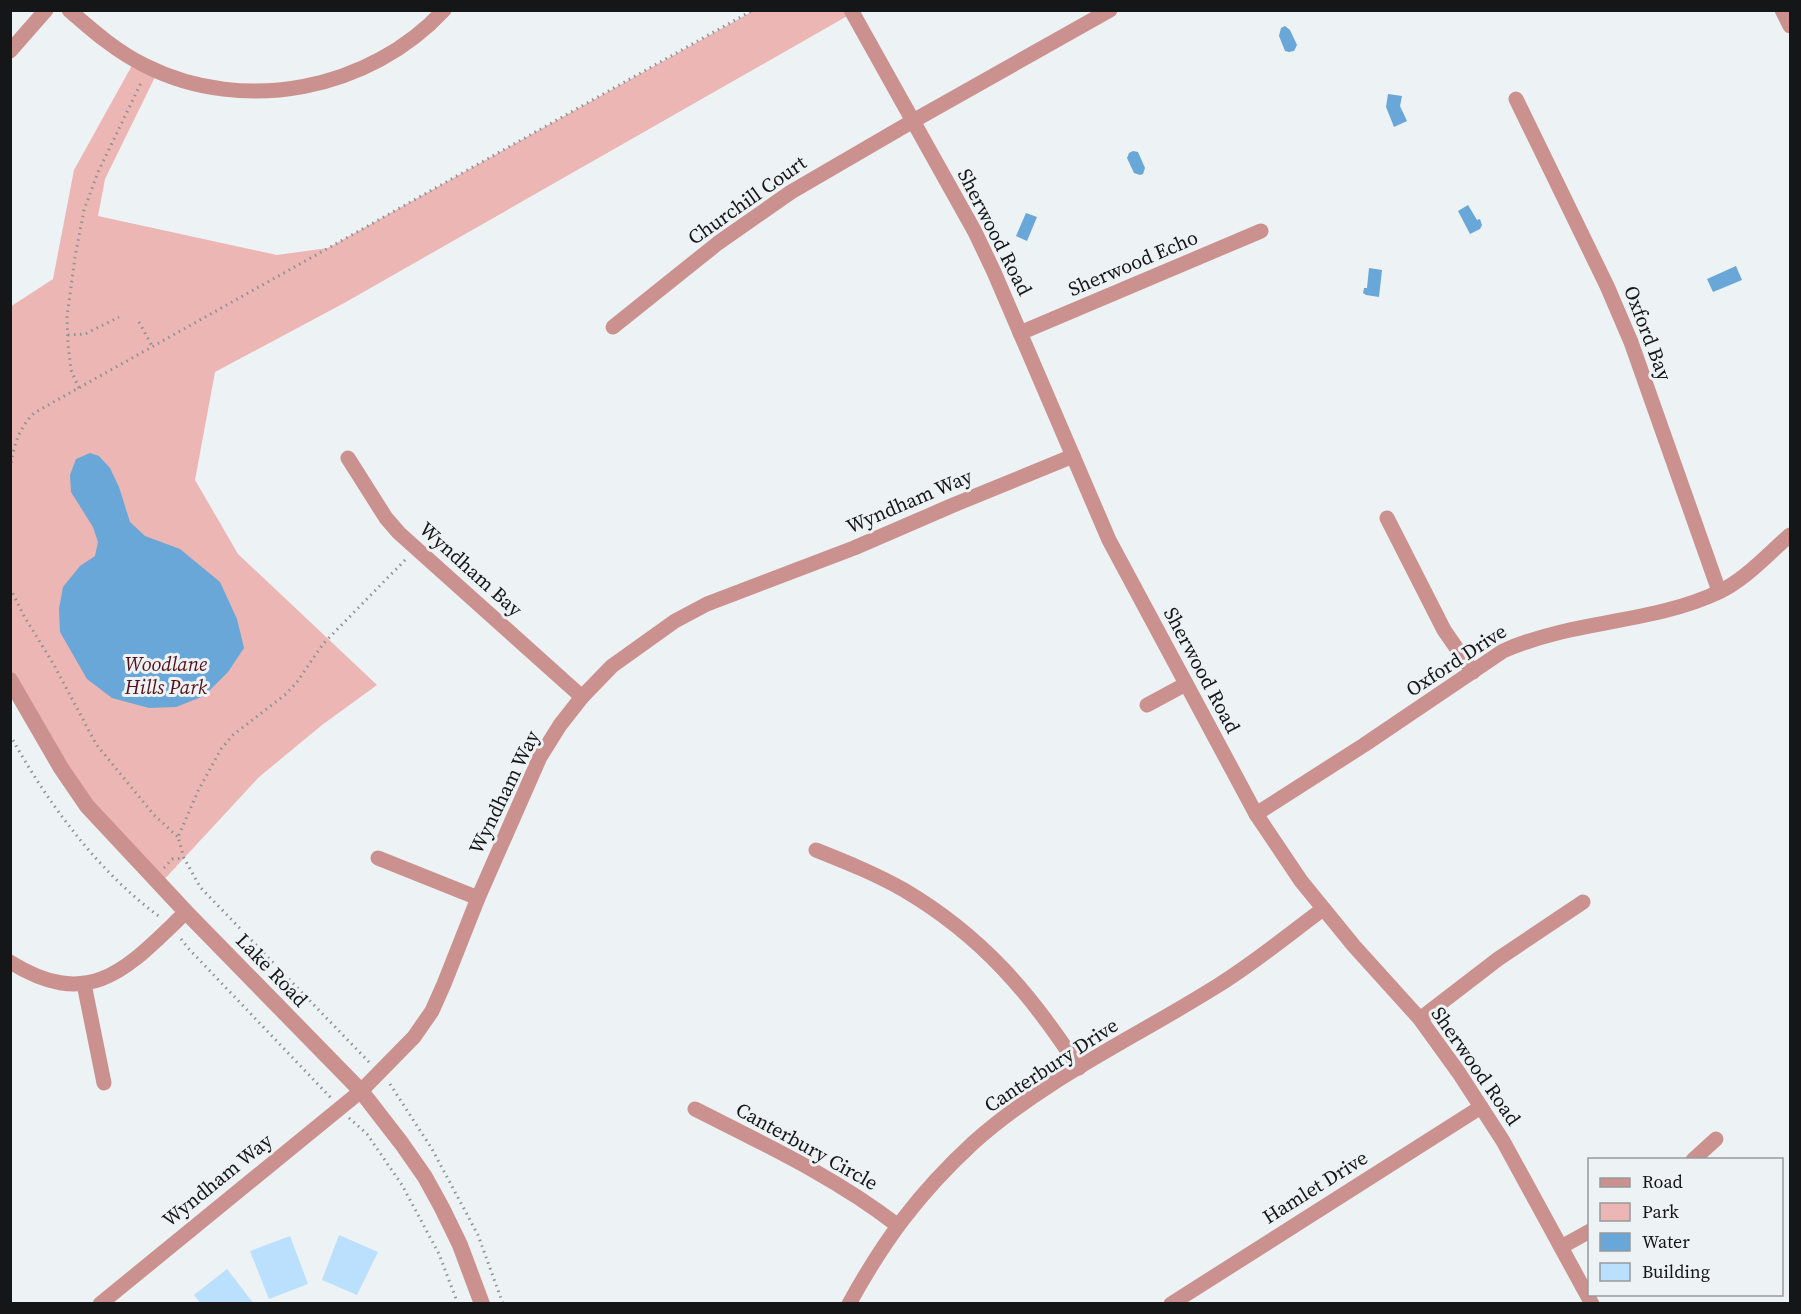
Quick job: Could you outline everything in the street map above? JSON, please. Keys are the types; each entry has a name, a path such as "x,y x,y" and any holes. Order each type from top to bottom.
{"street":[{"path":"10,51 46,10"},
{"path":"69,10 102,39 148,67 193,83 220,88 269,90 310,86 362,69 389,56 414,38 444,10"},
{"name":"Sherwood Road","path":"851,10 980,242 1109,540 1256,814 1275,845 1323,909 1420,1019 1481,1107 1503,1142 1592,1304"},
{"name":"Churchill Court","path":"613,327 747,221 790,192 1110,10"},
{"path":"1782,10 1791,26"},
{"name":"Oxford Bay","path":"1516,99 1607,286 1630,342 1719,591"},
{"name":"Sherwood Echo","path":"1020,333 1262,231"},
{"name":"Wyndham Way","path":"100,1304 361,1091 414,1037 432,1011 478,898 540,757 560,725 582,697 612,666 644,641 707,604 854,548 1073,456"},
{"name":"Wyndham Bay","path":"348,458 386,518 415,549 582,697"},
{"path":"1387,518 1444,630 1473,672"},
{"name":"Oxford Drive","path":"1256,814 1364,745 1503,651 1528,640 1676,608 1719,591 1751,569 1791,535"},
{"name":"Lake Road","path":"10,680 56,759 87,806 186,912 361,1091 402,1144 425,1177 460,1245 482,1304"},
{"path":"1148,705 1186,684"},
{"path":"816,850 902,889 941,913 1001,965 1033,1001 1080,1068"},
{"path":"378,858 478,898"},
{"path":"1420,1019 1498,959 1582,902"},
{"name":"Canterbury Drive","path":"849,1304 897,1225 924,1193 974,1143 1043,1091 1234,975 1323,909"},
{"path":"10,962 30,974 58,983 84,984 118,972 134,961 186,912"},
{"path":"84,984 104,1083"},
{"name":"Hamlet Drive","path":"1171,1304 1481,1107"},
{"name":"Canterbury Circle","path":"695,1109 826,1176 866,1201 897,1225"},
{"path":"1695,1158 1716,1139"},
{"path":"1561,1247 1588,1232"}],"path":[{"path":"10,470 21,426 34,413 753,10"},
{"path":"79,388 72,370 67,317 84,210 98,172 148,67"},
{"path":"68,335 85,334 120,317"},
{"path":"139,322 152,346"},
{"path":"178,837 198,791 221,749 233,735 286,694 297,682 322,644 415,549"},
{"path":"10,588 96,744 154,815 178,837 184,858 200,887 394,1089"},
{"path":"10,735 50,799 96,856 135,896 172,925 188,948 367,1134 402,1185 439,1254 458,1304"},
{"path":"172,860 184,858"}],"green space":[{"name":"Woodlane Hills Park","path":"753,11 856,11 346,302 215,372 195,480 238,554 377,685 322,725 259,777 160,884 119,841 11,680 10,307 53,279 74,170 135,60 158,71 105,179 98,216 277,255 328,248"}],"water":[{"path":"1285,26 1290,30 1297,45 1294,51 1285,51 1279,36 1281,28"},
{"path":"1388,94 1402,96 1400,106 1407,121 1394,127 1386,107"},
{"path":"1133,151 1138,152 1145,168 1143,174 1134,173 1127,158"},
{"path":"1468,205 1477,220 1480,219 1482,225 1480,229 1470,234 1458,211"},
{"path":"1026,213 1037,217 1027,241 1016,236"},
{"path":"1736,266 1742,280 1713,292 1707,279"},
{"path":"1369,268 1382,270 1379,297 1363,293 1364,288 1367,288"},
{"path":"90,453 99,456 110,468 119,487 130,522 145,536 180,549 220,582 237,619 244,648 228,672 204,696 176,707 149,708 112,698 87,679 60,632 59,609 63,587 80,566 95,556 98,542 93,527 71,492 70,475 76,459"}],"building":[{"path":"339,1235 378,1252 357,1295 322,1280"},
{"path":"290,1236 308,1284 269,1299 250,1251"},
{"path":"227,1269 254,1304 201,1304 194,1295"}]}
